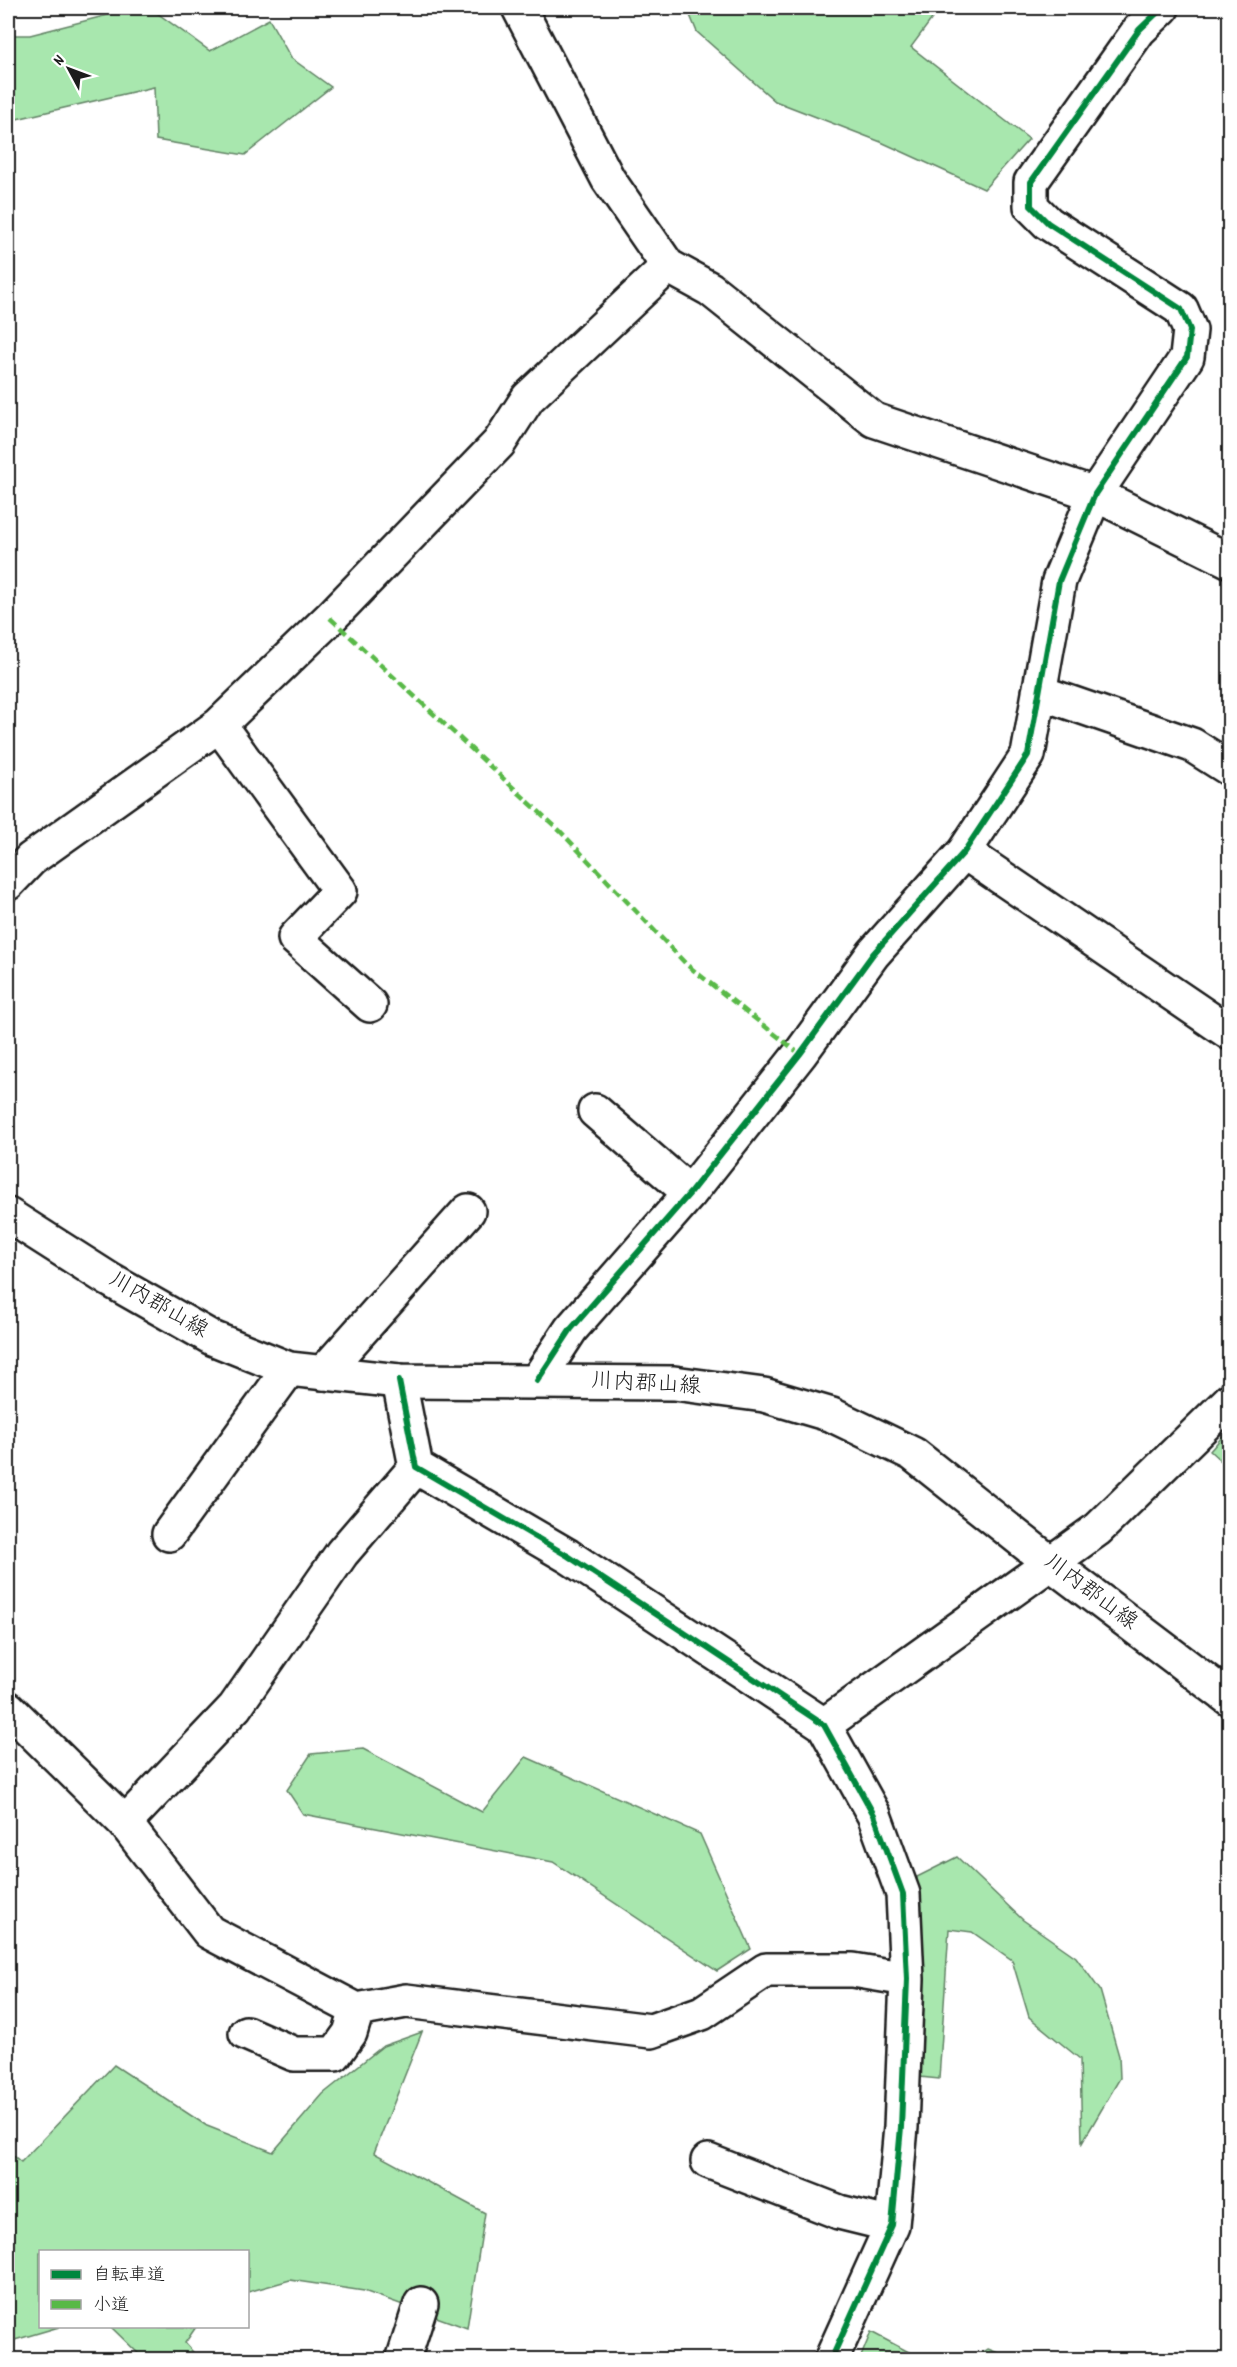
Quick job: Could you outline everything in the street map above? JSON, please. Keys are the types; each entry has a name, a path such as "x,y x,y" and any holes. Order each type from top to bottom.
{"street":[{"path":"519,8 608,179 669,266 710,290 874,420 1095,494 1230,561"},
{"path":"537,1381 571,1329 690,1193 800,1054 873,954 964,852 1028,755 1059,581 1095,494 1187,357 1190,330 1181,309 1048,223 1031,206 1031,182 1139,30 1162,8"},
{"path":"8,883 31,859 219,725 330,618 498,443 528,398 669,266"},
{"path":"1039,692 1192,745 1230,769"},
{"path":"219,725 340,891 295,938 370,1005"},
{"path":"964,852 1230,1033"},
{"path":"595,1111 690,1193"},
{"path":"323,1373 468,1211"},
{"name":"川内郡山線","path":"8,1215 110,1280 212,1338 289,1369 399,1382 674,1383 764,1395 832,1415 913,1454 1049,1562 1230,1700"},
{"path":"169,1534 289,1369"},
{"path":"399,1382 416,1467 568,1556 824,1725 874,1815 903,1894 907,1979 901,2127 892,2225 831,2360"},
{"path":"824,1725 1098,1529 1230,1400"},
{"path":"125,1823 235,1707 342,1552 416,1467"},
{"path":"8,1708 125,1823 209,1932 357,2010 406,2001 651,2031 702,2013 766,1970 853,1970 907,1979"},
{"path":"246,2033 294,2054 335,2054 350,2033 357,2010"},
{"path":"708,2161 839,2212 892,2225"},
{"path":"403,2360 422,2304"}],"green space":[{"path":"135,8 150,8 210,51 269,19 291,58 331,87 245,155 156,140 154,87 8,121 8,35 30,35"},
{"path":"687,8 940,8 911,47 1029,139 984,189 881,142 775,101 697,32"},
{"path":"1229,1429 1229,1468 1210,1451"},
{"path":"363,1749 482,1812 526,1757 700,1834 751,1949 717,1971 553,1862 303,1814 287,1790 311,1754"},
{"path":"957,1857 1023,1920 1076,1957 1100,1990 1119,2056 1120,2078 1082,2143 1080,2059 1029,2017 1012,1960 972,1932 949,1929 939,2079 920,2077 917,1877"},
{"path":"422,2032 374,2153 485,2213 467,2328 364,2291 290,2280 249,2292 249,2250 39,2250 39,2328 56,2328 8,2342 8,2151 21,2162 114,2065 207,2126 273,2152 323,2094 383,2046"},
{"path":"112,2328 195,2328 185,2343 199,2359 144,2359"},
{"path":"871,2332 922,2359 860,2359"},
{"path":"988,2349 1013,2359 973,2359"}],"marked path":[{"path":"330,618 561,832 687,965 800,1054"}],"cycle path":[{"path":"537,1381 571,1329 690,1193 800,1054 873,954 964,852 1028,755 1059,581 1095,494 1187,357 1190,330 1181,309 1048,223 1031,206 1031,182 1139,30 1162,8"},
{"path":"399,1381 416,1467 568,1556 824,1725 874,1815 903,1894 907,1979 901,2127 892,2225 831,2360"}]}
